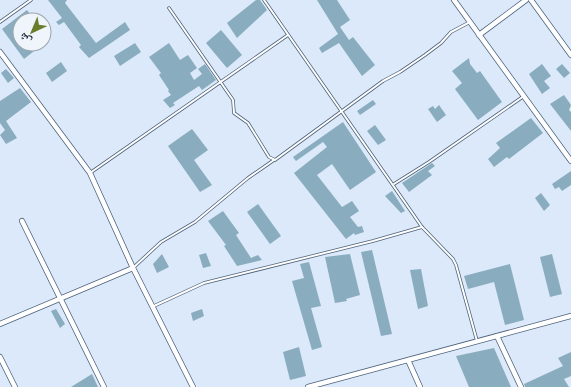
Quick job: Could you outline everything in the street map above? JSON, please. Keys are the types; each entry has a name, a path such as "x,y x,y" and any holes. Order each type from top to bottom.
{"street":[{"path":"454,0 571,161"},
{"path":"479,35 526,0"},
{"path":"530,0 571,55"},
{"path":"0,52 90,173 133,268 193,387"},
{"path":"22,221 104,387"},
{"path":"0,324 133,268"},
{"path":"308,387 571,316"},
{"path":"497,336 521,387"},
{"path":"0,357 15,387"},
{"path":"408,360 420,387"}],"lane":[{"path":"0,22 31,0"},
{"path":"264,0 394,184 422,227 447,252 456,265 477,341"},
{"path":"169,8 233,100 234,113 248,123 269,157 275,160"},
{"path":"133,268 162,242 195,222 253,174 275,160 383,81 400,72 425,55 441,43 451,32 470,22"},
{"path":"90,173 288,34"},
{"path":"394,184 429,162 524,96"},
{"path":"153,307 204,283 373,241 422,227"}],"building":[{"path":"48,0 67,0 65,3 96,43 125,22 130,30 89,58 79,47 81,45 64,22 59,25 56,22 62,18"},
{"path":"256,0 260,0 267,10 237,38 227,23"},
{"path":"317,0 337,0 350,20 340,27 349,40 353,37 375,65 362,76 339,43 322,53 319,48 338,34"},
{"path":"12,21 12,43 2,29"},
{"path":"221,30 242,55 227,68 206,43"},
{"path":"135,43 141,52 120,66 114,56"},
{"path":"169,43 180,60 188,55 197,68 190,73 194,80 202,74 198,69 205,64 216,80 202,90 199,86 173,103 175,105 170,108 163,100 171,95 168,91 169,90 159,75 161,73 149,57"},
{"path":"19,52 33,52 24,59"},
{"path":"469,58 470,64 477,73 480,71 502,102 478,120 455,89 462,83 452,71"},
{"path":"61,62 67,71 52,82 46,73"},
{"path":"542,64 551,76 544,81 550,88 542,94 529,74"},
{"path":"562,64 570,73 564,78 556,69"},
{"path":"6,69 14,78 8,83 1,73"},
{"path":"20,88 31,102 6,121 17,138 6,144 0,135 5,130 0,123 0,101"},
{"path":"564,95 571,105 569,110 571,112 571,131 550,104"},
{"path":"373,100 376,104 360,115 357,111"},
{"path":"439,105 446,115 437,122 428,109 433,106 435,109"},
{"path":"531,118 543,133 509,159 507,157 494,167 488,159 500,148 496,143"},
{"path":"343,122 376,172 350,190 332,164 317,175 342,207 352,201 359,211 350,217 358,227 362,226 364,232 355,235 354,233 346,239 294,173 327,147 323,142 296,161 293,157"},
{"path":"375,125 386,140 378,145 367,131"},
{"path":"192,129 208,150 194,160 212,185 200,192 168,146"},
{"path":"432,163 435,166 428,171 432,175 409,192 402,183"},
{"path":"571,171 571,185 562,191 559,187 555,189 552,184"},
{"path":"392,191 405,211 401,213 385,196"},
{"path":"541,193 550,205 544,211 535,198"},
{"path":"258,204 281,236 270,244 247,212"},
{"path":"223,211 239,233 236,235 251,258 258,255 262,260 237,266 224,246 226,245 208,221"},
{"path":"372,250 392,334 381,336 361,252"},
{"path":"206,253 211,266 203,268 199,255"},
{"path":"162,254 169,267 157,273 153,264"},
{"path":"350,254 360,295 346,299 347,301 335,303 325,257"},
{"path":"552,254 562,294 550,297 540,257"},
{"path":"309,262 321,306 311,308 322,347 312,350 292,281 304,278 300,264"},
{"path":"510,264 524,320 505,325 494,282 468,289 464,276"},
{"path":"421,269 428,306 418,309 410,270"},
{"path":"56,309 65,324 60,328 51,311"},
{"path":"202,309 204,316 193,321 191,313"},
{"path":"299,347 306,376 290,380 283,352"},
{"path":"494,348 511,387 469,387 456,356"},
{"path":"571,352 571,376 564,379 569,387 525,387 524,384 563,366 558,358"},
{"path":"92,374 98,387 71,387"}]}
